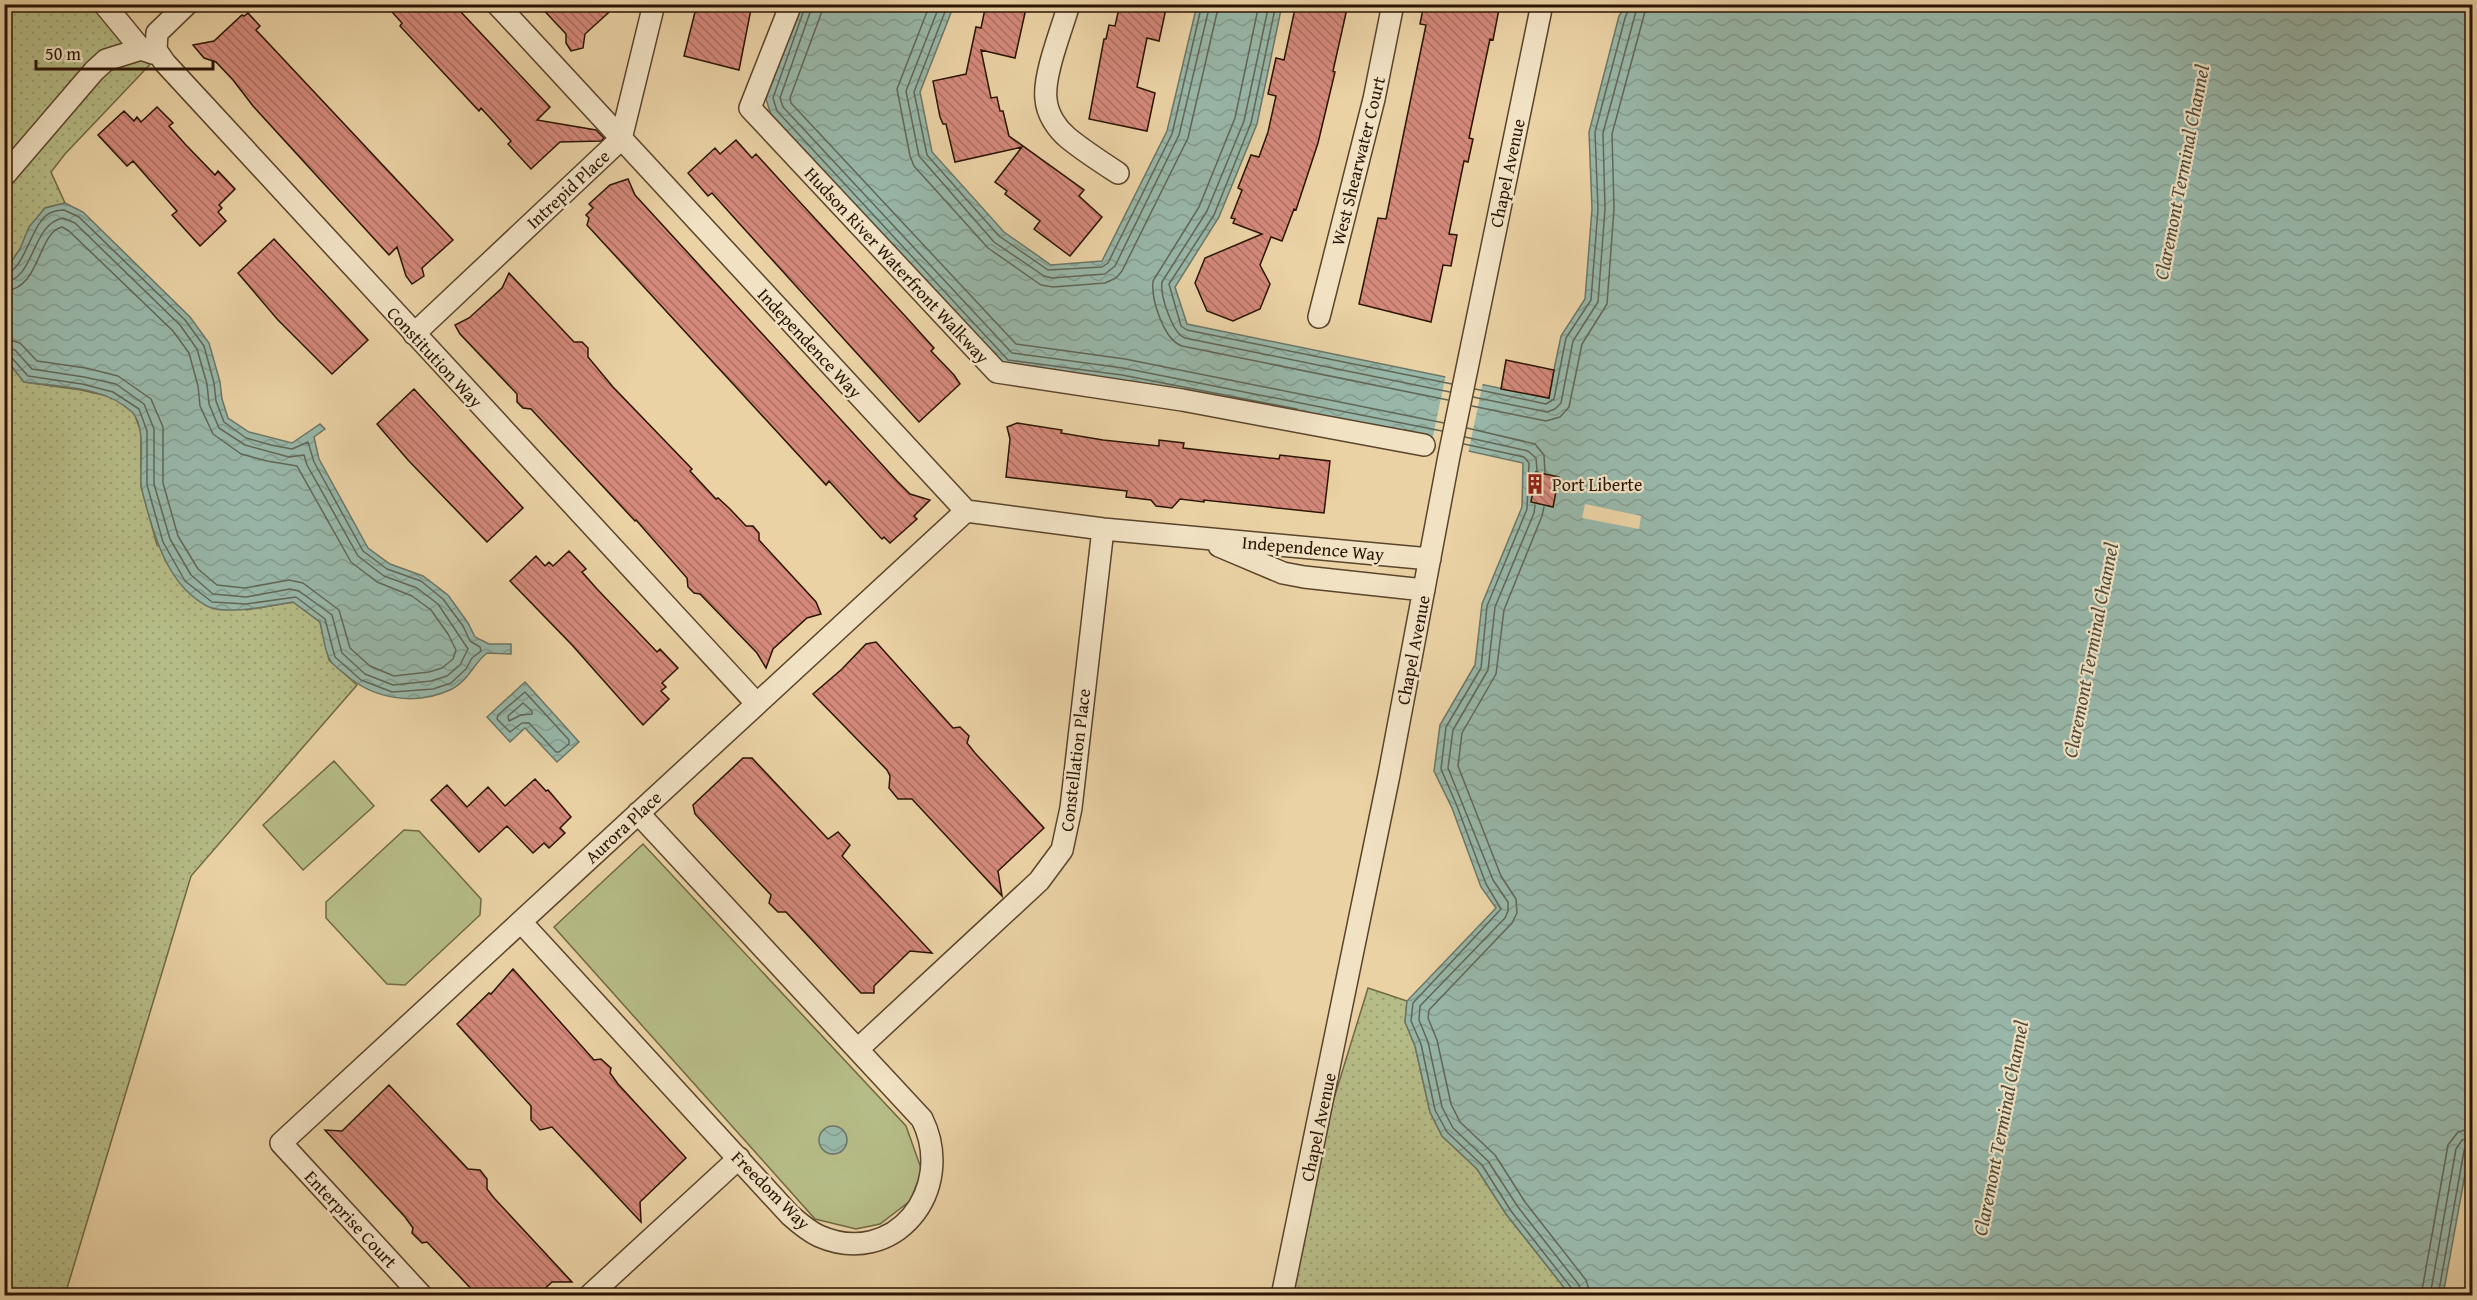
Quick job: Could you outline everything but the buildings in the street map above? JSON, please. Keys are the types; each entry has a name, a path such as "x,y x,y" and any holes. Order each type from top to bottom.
{"street":[{"path":"104,4 150,52"},
{"path":"4,176 94,71 106,60 150,52 155,44 157,33 187,4"},
{"name":"Independence Way","path":"497,4 966,512 1103,529 1430,559"},
{"name":"Intrepid Place","path":"414,334 621,139 654,4"},
{"name":"Hudson River Waterfront Walkway","path":"791,4 750,108 997,372 1182,400 1424,445"},
{"path":"1069,4 1048,79 1046,90 1048,109 1052,119 1068,138 1118,173"},
{"name":"West Shearwater Court","path":"1319,317 1374,99 1393,4"},
{"name":"Chapel Avenue","path":"1282,1296 1384,799 1450,452 1542,4"},
{"name":"Constitution Way","path":"150,52 757,704"},
{"name":"Aurora Place","path":"281,1143 966,512"},
{"name":"Constellation Place","path":"858,1049 1040,881 1062,850 1071,808 1103,529"},
{"name":"Independence Way","path":"1196,538 1283,573 1424,590"},
{"name":"Freedom Way","path":"521,922 790,1215 819,1237 841,1242 865,1242 884,1237 909,1220 921,1204 931,1183 933,1161 930,1139 922,1119 638,813"},
{"name":"Enterprise Court","path":"281,1143 422,1296"},
{"path":"589,1296 739,1158"}],"green space":[{"path":"5,5 110,5 159,55 65,154 51,172 65,203 45,208 30,227 20,249 5,271"},
{"path":"5,358 24,382 112,397 134,413 141,432 141,486 157,545 246,610 293,602 320,622 329,660 357,685 191,876 65,1295 5,1295"},
{"path":"334,761 374,806 303,870 263,825"},
{"path":"404,830 419,831 481,899 480,915 405,985 387,984 326,918 326,902"},
{"path":"643,844 906,1126 922,1171 910,1201 880,1224 856,1229 815,1219 554,927"},
{"path":"1368,988 1407,1001 1405,1022 1415,1046 1430,1112 1442,1136 1477,1169 1506,1214 1570,1295 1273,1296"}],"water":[{"name":"Claremont Terminal Channel","path":"801,5 954,5 920,92 932,152 1004,232 1051,265 1102,261 1167,131 1197,5 1282,5 1257,124 1219,217 1175,287 1187,324 1548,398 1561,336 1585,299 1592,209 1589,132 1619,16 1626,5 2472,5 2472,1136 2443,1295 1570,1295 1506,1214 1477,1169 1442,1136 1430,1112 1415,1046 1405,1022 1407,1001 1496,908 1481,887 1452,808 1434,771 1440,725 1475,665 1482,604 1522,507 1523,463 1428,442 1005,366 771,115 766,99"},
{"path":"65,203 83,212 190,317 209,343 228,418 249,432 292,443 320,424 325,429 314,437 319,459 368,548 390,564 423,576 448,595 475,637 489,644 511,644 511,654 487,653 458,686 439,694 410,699 396,698 369,690 336,667 327,654 320,622 293,602 249,609 215,609 194,598 184,588 161,551 143,496 141,435 132,412 121,403 95,392 24,382 5,358 5,271 20,249 29,227 45,208"},
{"path":"525,682 579,742 557,762 525,728 510,742 487,717"},
{"path":"833,1126 843,1130 847,1140 843,1150 833,1154 823,1150 819,1140 823,1130"}],"pier":[{"path":"1446,374 1483,382 1468,454 1431,446"},
{"path":"1585,504 1641,516 1639,529 1582,518"}],"place":[{"name":"Port Liberte","path":"1535,484"}]}
